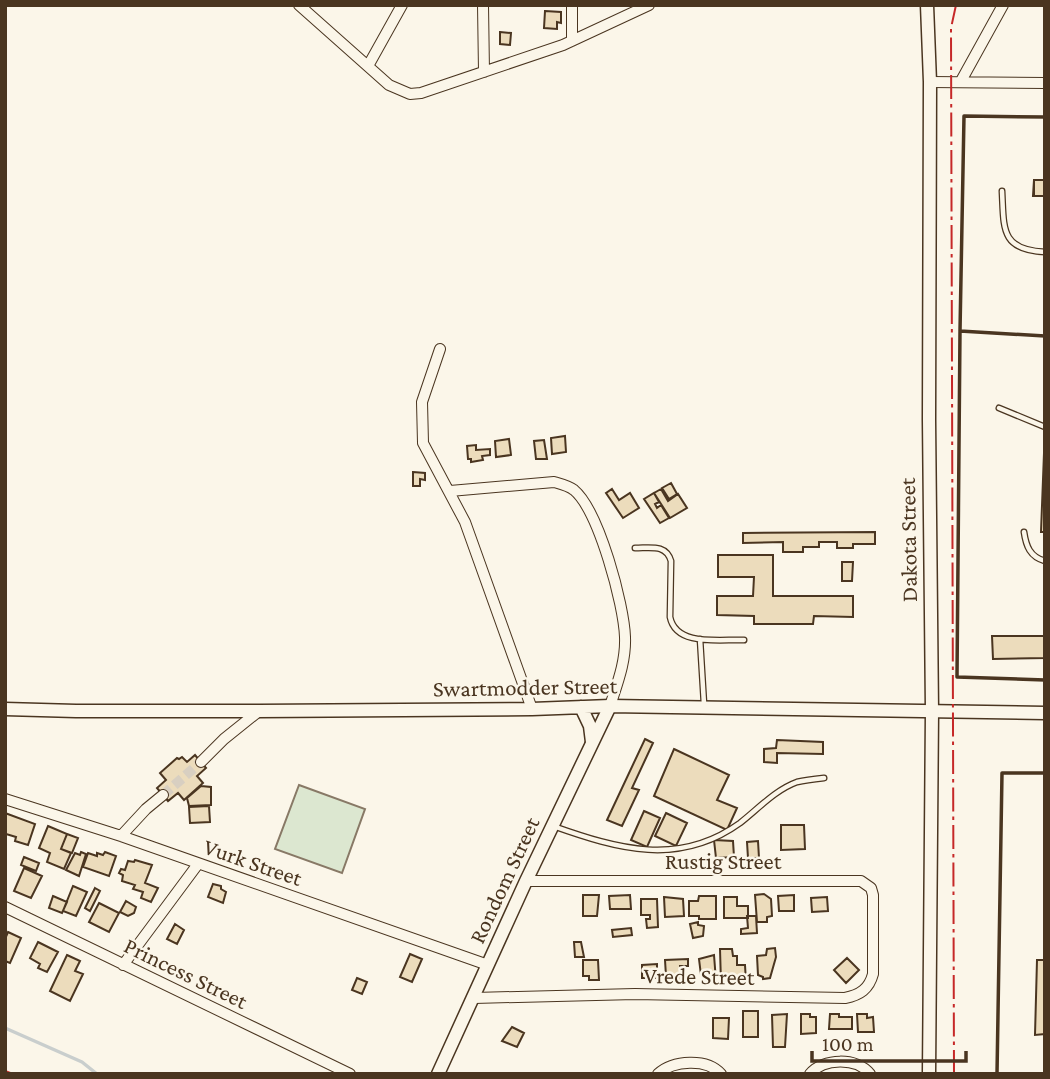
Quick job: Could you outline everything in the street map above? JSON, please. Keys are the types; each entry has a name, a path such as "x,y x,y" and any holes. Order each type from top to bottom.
{"street":[{"path":"299,5 389,85 410,94 421,93 572,41 649,5"},
{"path":"368,66 402,5"},
{"path":"483,5 484,72"},
{"path":"572,5 572,41"},
{"name":"Dakota Street","path":"927,5 930,82 932,711 929,1074"},
{"path":"961,81 1003,5"},
{"path":"930,82 1045,83"},
{"path":"440,349 422,402 423,443 465,522 532,709"},
{"path":"450,491 554,482 566,486 580,497 599,534 624,620 621,673 610,706"},
{"name":"Swartmodder Street","path":"5,709 532,709 610,706 1045,713"},
{"name":"Rondom Street","path":"439,1074 526,881 610,706"},
{"path":"581,707 590,726 592,742"},
{"path":"201,762 258,710"},
{"path":"121,835 163,795"},
{"name":"Vurk Street","path":"5,799 121,835 488,965"},
{"path":"123,965 198,864"},
{"name":"Rustig Street","path":"526,881 861,881 871,888 873,895 873,935"},
{"name":"Princess Street","path":"5,907 350,1074"},
{"name":"Vrede Street","path":"474,998 635,994 845,998 860,993 871,982 873,935"},
{"path":"810,1074 818,1066 839,1062 860,1065 870,1074"},
{"path":"658,1074 674,1064 706,1064 721,1074"}],"lane":[{"path":"1002,191 1004,225 1009,240 1013,245 1025,250 1045,252"},
{"path":"999,408 1045,427"},
{"path":"1024,532 1028,550 1038,559 1045,561"},
{"path":"635,548 657,547 670,556 671,625 681,635 700,639 744,640"},
{"path":"700,639 705,708"},
{"path":"552,826 629,849 664,850 717,836 786,788 799,782 824,778"}],"green space":[{"path":"299,785 365,809 342,873 275,849"}],"building":[{"path":"545,11 561,12 561,23 557,22 557,29 544,28"},
{"path":"500,32 511,33 510,45 500,44"},
{"path":"1034,180 1045,180 1045,196 1033,196"},
{"path":"1034,180 1045,180 1045,196 1034,196"},
{"path":"565,436 566,452 552,454 551,438"},
{"path":"509,439 511,455 496,457 495,441"},
{"path":"544,440 547,459 536,459 534,441"},
{"path":"476,445 476,450 490,449 490,455 482,456 483,460 471,462 471,459 468,459 467,446"},
{"path":"1044,453 1045,532 1041,532"},
{"path":"413,472 425,473 425,480 420,479 420,486 413,486"},
{"path":"671,483 677,494 669,499 662,488"},
{"path":"612,489 619,500 630,493 639,508 623,518 606,493"},
{"path":"661,489 668,501 678,494 687,508 670,518 654,493"},
{"path":"654,493 659,502 655,504 657,508 661,505 669,518 660,523 644,499"},
{"path":"875,532 875,544 853,544 853,548 837,548 837,542 819,542 819,547 803,547 803,552 783,552 783,542 743,543 743,533"},
{"path":"718,555 773,555 773,596 853,596 853,617 814,616 813,624 754,624 754,616 717,615 717,596 753,596 754,577 718,577"},
{"path":"842,562 853,562 852,581 842,581"},
{"path":"992,636 1045,636 1045,658 993,659"},
{"path":"645,739 653,743 632,788 639,790 622,826 607,820"},
{"path":"777,740 823,742 823,754 777,753 777,763 764,762 764,749 776,748"},
{"path":"674,749 729,775 717,800 737,808 727,830 654,796"},
{"path":"195,755 206,768 197,776 203,783 184,800 178,793 168,801 157,788 166,780 160,773 177,758 182,757 187,762"},
{"path":"201,786 211,787 211,805 189,806 187,798"},
{"path":"209,806 210,822 190,823 189,807"},
{"path":"644,811 660,818 647,847 631,840"},
{"path":"5,813 35,824 28,845 15,841 16,837 6,834"},
{"path":"666,813 687,823 676,846 655,836"},
{"path":"781,825 804,825 805,849 781,850"},
{"path":"48,826 67,834 61,849 71,853 64,869 47,862 50,853 39,848"},
{"path":"67,834 78,838 72,853 61,849"},
{"path":"714,840 733,841 734,857 716,858"},
{"path":"758,841 759,858 748,858 747,842"},
{"path":"81,852 86,854 79,876 66,870 75,853 80,855"},
{"path":"105,852 116,856 109,876 83,867 88,853 97,856 97,853 103,855"},
{"path":"24,857 39,863 36,871 21,865"},
{"path":"135,860 152,865 145,883 158,888 151,902 141,898 143,892 133,889 135,885 122,881 123,875 119,873 121,869 125,870 128,861"},
{"path":"24,868 42,876 31,898 14,891"},
{"path":"213,884 221,886 226,892 223,903 208,897"},
{"path":"73,886 87,892 76,916 63,911"},
{"path":"95,888 100,891 90,911 85,908"},
{"path":"764,894 771,899 772,916 767,917 767,922 757,922 755,895"},
{"path":"583,895 599,895 597,916 583,916"},
{"path":"630,895 631,909 610,909 609,896"},
{"path":"794,895 794,911 779,911 778,896"},
{"path":"53,896 67,902 62,913 49,908"},
{"path":"699,896 716,896 716,919 689,916 689,901 698,901"},
{"path":"664,897 683,899 684,916 665,917"},
{"path":"724,897 737,897 737,906 748,906 748,918 724,918"},
{"path":"827,897 828,911 812,912 811,898"},
{"path":"641,899 657,899 658,927 647,928 646,919 650,919 650,915 641,915"},
{"path":"126,901 136,907 134,913 128,916 120,912"},
{"path":"99,903 119,913 109,932 89,922"},
{"path":"747,916 756,916 757,933 741,934 741,929 748,928"},
{"path":"698,922 698,925 704,926 703,936 693,938 690,924"},
{"path":"175,924 184,930 177,944 167,939"},
{"path":"631,928 632,935 613,937 612,930"},
{"path":"8,932 21,938 10,963 5,961 5,939"},
{"path":"38,942 58,952 47,972 38,968 40,964 30,958"},
{"path":"574,942 581,942 584,957 575,957"},
{"path":"775,948 776,957 770,978 763,979 758,975 757,956 766,955 767,949"},
{"path":"720,949 732,949 733,956 737,956 737,965 745,965 746,982 721,983"},
{"path":"410,954 422,959 412,982 400,977"},
{"path":"67,955 80,961 75,971 83,974 70,1001 50,991"},
{"path":"714,955 716,981 707,981 707,975 701,975 699,959"},
{"path":"847,958 859,970 846,983 834,970"},
{"path":"688,959 688,966 680,966 681,982 671,983 671,976 666,976 665,960"},
{"path":"583,960 598,960 599,980 589,980 589,976 583,976"},
{"path":"1037,960 1045,960 1045,1034 1035,1035"},
{"path":"657,964 657,978 642,978 642,965"},
{"path":"357,978 367,982 362,994 352,990"},
{"path":"743,1011 758,1011 758,1037 743,1037"},
{"path":"787,1014 785,1047 773,1047 772,1015"},
{"path":"801,1014 816,1017 816,1033 801,1034"},
{"path":"830,1014 852,1017 852,1029 829,1029"},
{"path":"857,1014 873,1017 874,1032 858,1032"},
{"path":"713,1018 729,1018 728,1039 713,1038"},
{"path":"512,1027 524,1033 517,1047 502,1041"}],"waterway":[{"path":"5,1028 82,1062 97,1074"}],"tunnel":[{"path":"163,795 201,762"}],"wall":[{"path":"1045,117 964,116 957,677 1045,680"},
{"path":"960,331 1045,336"},
{"path":"997,1074 1002,773 1045,773"}],"power":[{"path":"954,1074 951,28 956,5"},
{"path":"5,1071 13,1074"}]}
